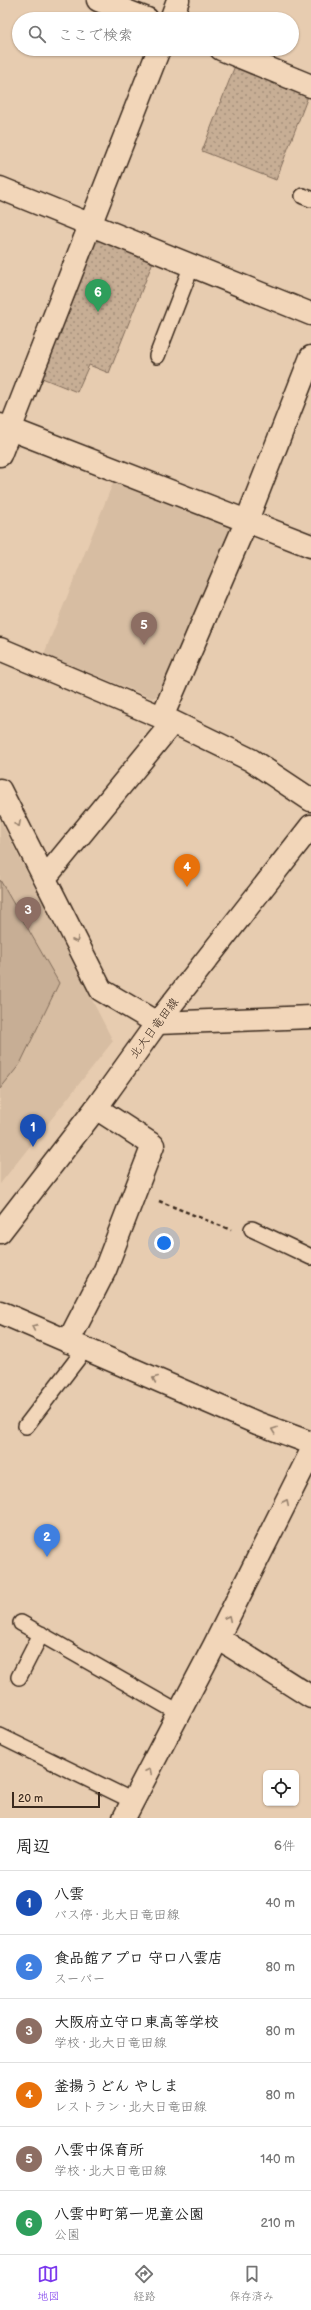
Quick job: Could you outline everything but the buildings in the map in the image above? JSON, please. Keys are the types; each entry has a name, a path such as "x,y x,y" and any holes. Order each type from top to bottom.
{"street":[{"path":"98,0 129,12"},
{"path":"173,12 178,0"},
{"path":"0,455 5,427 90,224 156,56"},
{"path":"238,56 311,86"},
{"path":"0,188 311,314"},
{"path":"45,878 168,720 311,357"},
{"path":"5,427 311,546"},
{"path":"0,649 168,720 251,760 311,800"},
{"path":"0,790 101,990 156,1023 311,1017"},
{"name":"北大日竜田線","path":"0,1232 96,1108 156,1023 311,826"},
{"path":"76,1345 153,1145 96,1108"},
{"path":"0,1312 257,1423 311,1443"},
{"path":"129,1810 218,1638 311,1452"},
{"path":"218,1638 311,1697"}],"lane":[{"path":"157,356 192,265"},
{"path":"252,1229 311,1257"},
{"path":"26,1426 76,1345"},
{"path":"21,1623 179,1713"},
{"path":"19,1677 41,1634"},
{"path":"0,1736 129,1810"}],"path":[{"path":"136,1191 237,1233 252,1229"}],"shaded area":[{"path":"236,63 310,91 276,180 202,151"},
{"path":"99,237 154,259 109,373 89,365 77,392 37,376 90,243"},
{"path":"117,473 227,518 231,528 164,693 152,698 44,654"},
{"path":"0,820 113,1041 0,1184"},
{"path":"0,880 59,983 20,1064 0,1089"}],"place":[{"name":"八雲中町第一児童公園","path":"98,312"},
{"name":"八雲中保育所","path":"144,645"},
{"name":"釜揚うどん やしま","path":"187,887"},
{"name":"大阪府立守口東高等学校","path":"28,930"},
{"name":"八雲","path":"33,1147"},
{"name":"食品館アプロ 守口八雲店","path":"47,1557"}]}
